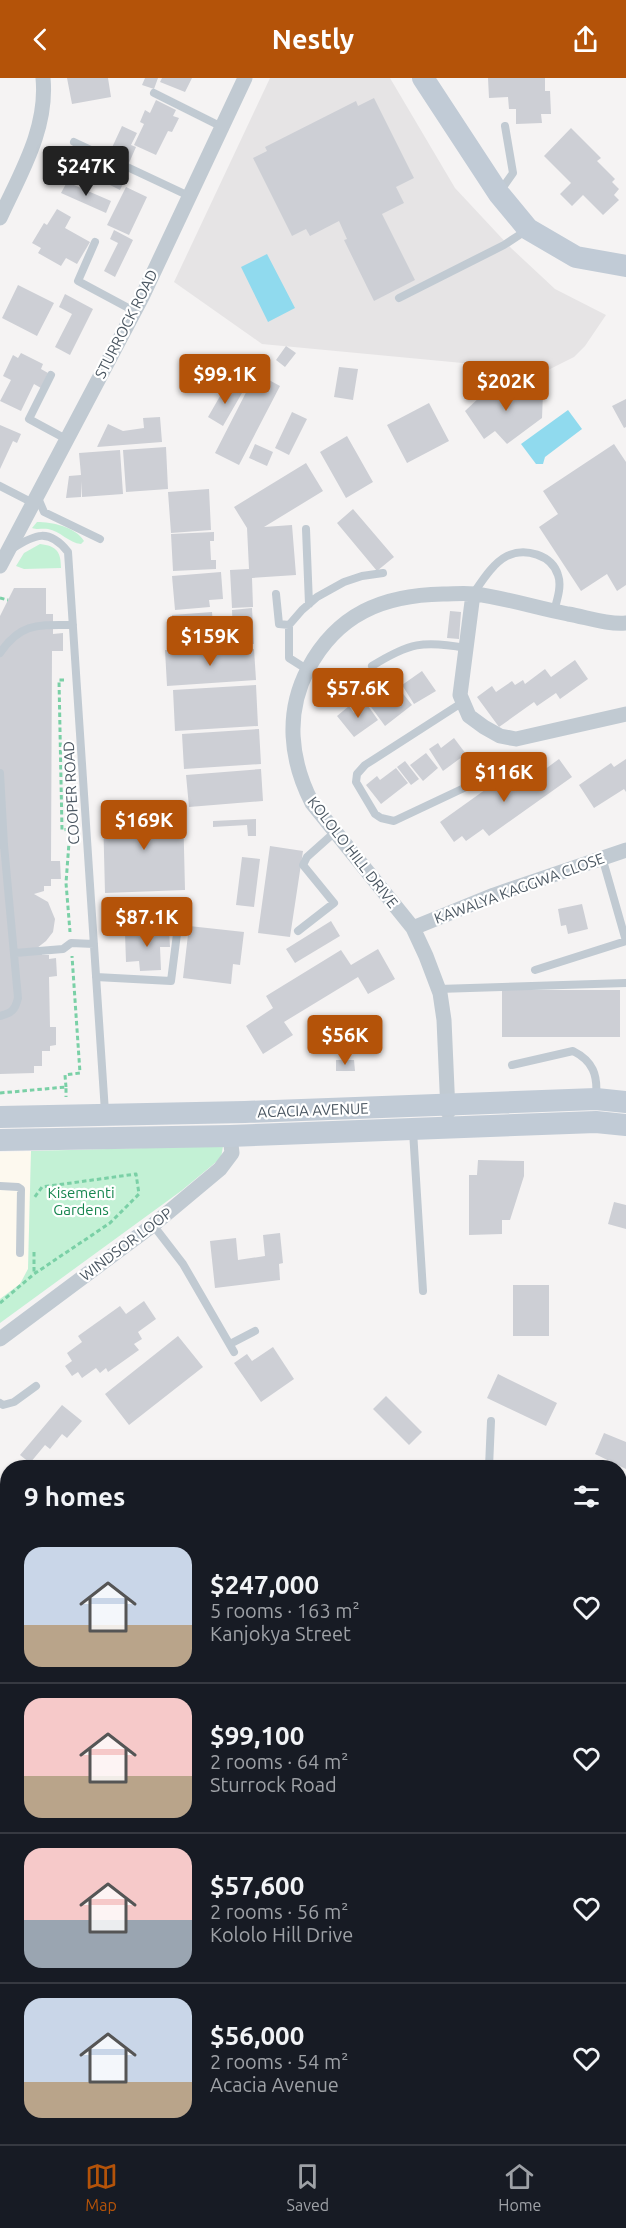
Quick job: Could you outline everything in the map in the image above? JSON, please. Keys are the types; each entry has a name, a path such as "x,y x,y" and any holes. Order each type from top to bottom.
{"main road":[{"path":"423,78 499,194 528,229 576,257 626,266"},
{"name":"ACACIA AVENUE","path":"0,1140 105,1126 245,1112 596,1099 626,1102"},
{"name":"ACACIA AVENUE","path":"0,1117 230,1136 596,1122 626,1125"}],"street":[{"path":"0,218 36,137 44,105 44,78"},
{"name":"STURROCK ROAD","path":"0,566 134,312 245,78"},
{"name":"KOLOLO HILL DRIVE","path":"449,1127 447,1045 438,989 413,928 312,803 302,784 294,756 292,722 301,684 318,650 337,629 362,611 386,601 414,594 473,594 626,623"},
{"path":"473,594 460,695 469,716 484,728 500,736 516,739 626,714"},
{"name":"KAWALYA KAGGWA CLOSE","path":"413,928 494,895 626,850"},
{"name":"WINDSOR LOOP","path":"0,1339 153,1226 220,1169 232,1153 230,1136"}],"lane":[{"path":"154,93 222,127"},
{"path":"499,194 513,173 506,126"},
{"path":"74,142 189,196"},
{"path":"399,298 504,244 528,229"},
{"path":"95,242 78,281 134,312"},
{"path":"51,375 29,419 66,439"},
{"path":"0,486 35,498 44,512 100,538"},
{"path":"306,529 309,604"},
{"name":"COOPER ROAD","path":"8,551 30,537 42,535 62,545 68,552 105,1126"},
{"path":"473,594 486,576 507,556 522,552 535,553 554,568 558,576 559,590 554,611"},
{"path":"308,670 289,658 289,625 309,604 344,582 383,573"},
{"path":"276,594 279,624 289,625"},
{"path":"0,653 9,640 20,631 35,625 73,625"},
{"path":"372,666 391,654 419,643 466,648"},
{"path":"463,702 365,765 357,774 356,782 375,814 394,821 500,771"},
{"path":"0,773 2,845 18,998 16,1008 0,1016"},
{"path":"298,932 334,903 303,865 335,832"},
{"path":"535,970 626,941 602,857"},
{"path":"96,977 171,981 179,918 155,916"},
{"path":"15,953 63,949 71,943 94,944"},
{"path":"438,989 626,983"},
{"path":"512,1065 573,1051 584,1057 592,1065 597,1083 596,1122"},
{"path":"413,1129 423,1291"},
{"path":"0,1186 21,1189 20,1253"},
{"path":"153,1226 183,1264 234,1352"},
{"path":"230,1344 255,1331"},
{"path":"0,1403 3,1405 14,1402 36,1386"},
{"path":"489,1460 491,1421"}],"path":[{"path":"0,598 8,600"},
{"path":"66,1087 65,1075 80,1073 66,883 70,829 62,830 59,680 77,679"},
{"path":"0,1303 34,1274 110,1223 138,1194 136,1174 42,1187 32,1200"},
{"path":"33,1242 34,1274"}],"shaded area":[{"path":"270,78 390,78 455,188 511,248 555,289 606,315 585,346 574,357 546,371 262,344 174,282"},
{"path":"31,1151 28,1269 20,1284 0,1299 0,1152"}],"green space":[{"path":"37,522 56,524 70,529 84,541 81,544 72,542 52,530 32,528"},
{"path":"40,544 50,546 57,551 61,568 24,569 16,566 24,553"},
{"name":"Kisementi Gardens","path":"223,1146 221,1158 181,1191 0,1323 0,1299 20,1284 28,1269 31,1151"}],"water":[{"path":"267,254 295,308 268,322 241,267"},
{"path":"568,410 582,429 545,457 543,464 536,464 521,444"},
{"path":"361,1017 369,1029 331,1053 324,1039"}],"building":[{"path":"67,78 108,78 111,97 72,104"},
{"path":"145,78 158,78 154,89 142,85"},
{"path":"162,78 192,78 185,92 160,82"},
{"path":"488,78 545,78 545,91 550,91 551,114 541,114 542,123 516,124 516,109 509,109 508,97 489,98"},
{"path":"374,98 414,178 396,187 404,203 382,214 415,280 374,301 344,240 347,239 339,221 310,236 306,229 292,236 253,158 267,151 265,147 356,101 358,106"},
{"path":"156,100 176,110 173,116 179,118 172,132 168,131 156,155 134,145 144,124 140,122 145,110 150,113"},
{"path":"122,126 137,133 131,145 136,147 129,163 109,154"},
{"path":"571,128 601,158 597,161 615,179 612,182 619,189 614,195 619,200 603,215 583,195 572,206 560,194 571,183 544,156"},
{"path":"83,154 94,158 92,162 102,166 98,177 91,174 86,186 63,176 72,155 81,159"},
{"path":"114,166 128,173 120,190 106,183"},
{"path":"67,182 111,201 106,213 61,193"},
{"path":"126,187 147,197 129,235 107,225"},
{"path":"57,209 71,217 65,228 90,242 77,264 66,258 61,266 38,253 41,248 32,243 44,223 47,225"},
{"path":"114,230 133,240 115,277 104,271 118,243 110,239"},
{"path":"18,285 54,303 37,336 2,318"},
{"path":"65,294 93,309 70,355 55,347 72,314 59,307"},
{"path":"286,346 296,353 285,367 276,360"},
{"path":"21,353 43,364 41,369 48,373 41,388 34,384 21,411 0,401 11,380 3,376 13,355 18,358"},
{"path":"339,367 358,369 353,400 334,397"},
{"path":"256,373 280,386 239,465 215,453"},
{"path":"499,379 509,391 543,393 542,418 507,444 495,431 484,439 465,411"},
{"path":"227,384 242,393 223,426 208,417"},
{"path":"626,399 626,427 624,428 612,406"},
{"path":"429,403 449,441 407,463 387,425"},
{"path":"292,412 307,419 289,455 275,448"},
{"path":"160,417 162,442 97,447 108,424 123,431 144,428 143,418"},
{"path":"0,425 21,434 17,443 13,441 0,469"},
{"path":"347,436 373,482 346,498 320,452"},
{"path":"255,444 273,452 267,466 249,458"},
{"path":"614,444 626,462 626,585 617,591 607,574 581,591 539,527 558,514 543,491"},
{"path":"166,447 168,489 126,492 123,450"},
{"path":"120,450 123,494 82,497 81,481 81,497 66,498 69,476 81,475 79,453"},
{"path":"306,463 323,491 264,527 292,525 296,575 252,578 253,607 232,608 230,570 249,569 247,528 234,507"},
{"path":"209,489 211,530 171,533 168,492"},
{"path":"353,509 394,557 377,571 337,523"},
{"path":"214,532 214,541 210,541 211,560 216,560 216,569 173,571 171,534"},
{"path":"221,572 223,599 209,600 210,607 175,610 172,576"},
{"path":"14,588 46,588 46,614 53,614 53,634 63,633 63,651 52,651 51,861 60,861 61,879 51,879 51,886 44,886 44,891 34,894 48,902 55,919 53,932 37,948 42,950 42,955 49,955 49,959 56,958 57,976 49,977 50,1027 56,1027 56,1045 50,1046 50,1051 42,1051 42,1066 34,1066 34,1073 0,1074 0,616"},
{"path":"252,608 254,644 217,646 216,633 233,632 232,610"},
{"path":"450,611 461,612 459,639 447,638"},
{"path":"212,612 215,648 175,651 172,615"},
{"path":"174,649 174,655 254,649 256,680 167,686 165,650"},
{"path":"575,660 588,679 560,699 556,693 537,706 534,702 499,727 477,697 492,686 496,692 512,681 515,685 523,680 525,684 545,669 551,677"},
{"path":"422,671 436,691 414,704 402,685"},
{"path":"386,672 412,705 385,726 360,692"},
{"path":"256,685 258,726 175,731 173,690"},
{"path":"366,703 378,720 354,737 337,716 349,706 354,713"},
{"path":"259,729 261,764 184,769 182,734"},
{"path":"454,738 466,754 443,771 429,749 438,743 441,748"},
{"path":"426,753 438,768 423,781 410,765"},
{"path":"559,759 572,777 489,836 483,829 466,841 462,836 454,842 440,822 496,782 500,787 509,781 513,786 541,766 544,770"},
{"path":"626,759 626,792 624,789 594,808 579,785 611,763 614,767"},
{"path":"405,761 419,779 411,785 397,767"},
{"path":"396,768 408,783 381,804 366,785 377,776 380,780"},
{"path":"261,769 263,801 189,807 186,775"},
{"path":"183,807 185,890 105,893 103,814"},
{"path":"256,819 256,836 248,836 247,825 213,827 213,821"},
{"path":"270,846 303,851 290,937 258,933"},
{"path":"242,857 260,859 254,907 236,905"},
{"path":"582,904 588,929 568,934 566,925 561,926 558,909"},
{"path":"331,921 340,936 295,963 286,949"},
{"path":"189,926 244,932 240,965 233,964 231,984 183,978"},
{"path":"169,930 170,947 160,947 161,970 140,971 139,961 126,962 125,933"},
{"path":"378,949 395,979 368,994 358,977 284,1022 293,1035 263,1054 246,1026 273,1008 266,996 341,950 351,965"},
{"path":"502,990 620,990 620,1037 502,1037"},
{"path":"336,1060 354,1060 355,1071 336,1071"},
{"path":"478,1160 524,1161 524,1176 510,1220 502,1220 502,1234 469,1235 469,1175 477,1175"},
{"path":"614,1202 626,1205 626,1229 608,1224"},
{"path":"280,1233 283,1263 279,1264 280,1280 215,1288 210,1241 236,1238 238,1260 265,1256 263,1235"},
{"path":"513,1285 549,1285 549,1336 513,1336"},
{"path":"144,1301 156,1319 138,1332 142,1339 134,1344 139,1350 108,1372 106,1368 100,1373 96,1368 82,1378 78,1372 72,1376 65,1366 72,1361 67,1353 82,1342 78,1336 120,1306 126,1314"},
{"path":"178,1336 203,1367 129,1425 105,1394"},
{"path":"273,1347 294,1379 261,1402 234,1363 247,1354 252,1361"},
{"path":"498,1374 557,1403 546,1426 487,1398"},
{"path":"386,1396 422,1432 409,1445 373,1409"},
{"path":"62,1405 82,1421 67,1438 62,1434 50,1449 45,1445 32,1460 26,1460 20,1455"},
{"path":"604,1433 626,1442 626,1460 607,1460 595,1454"}]}
